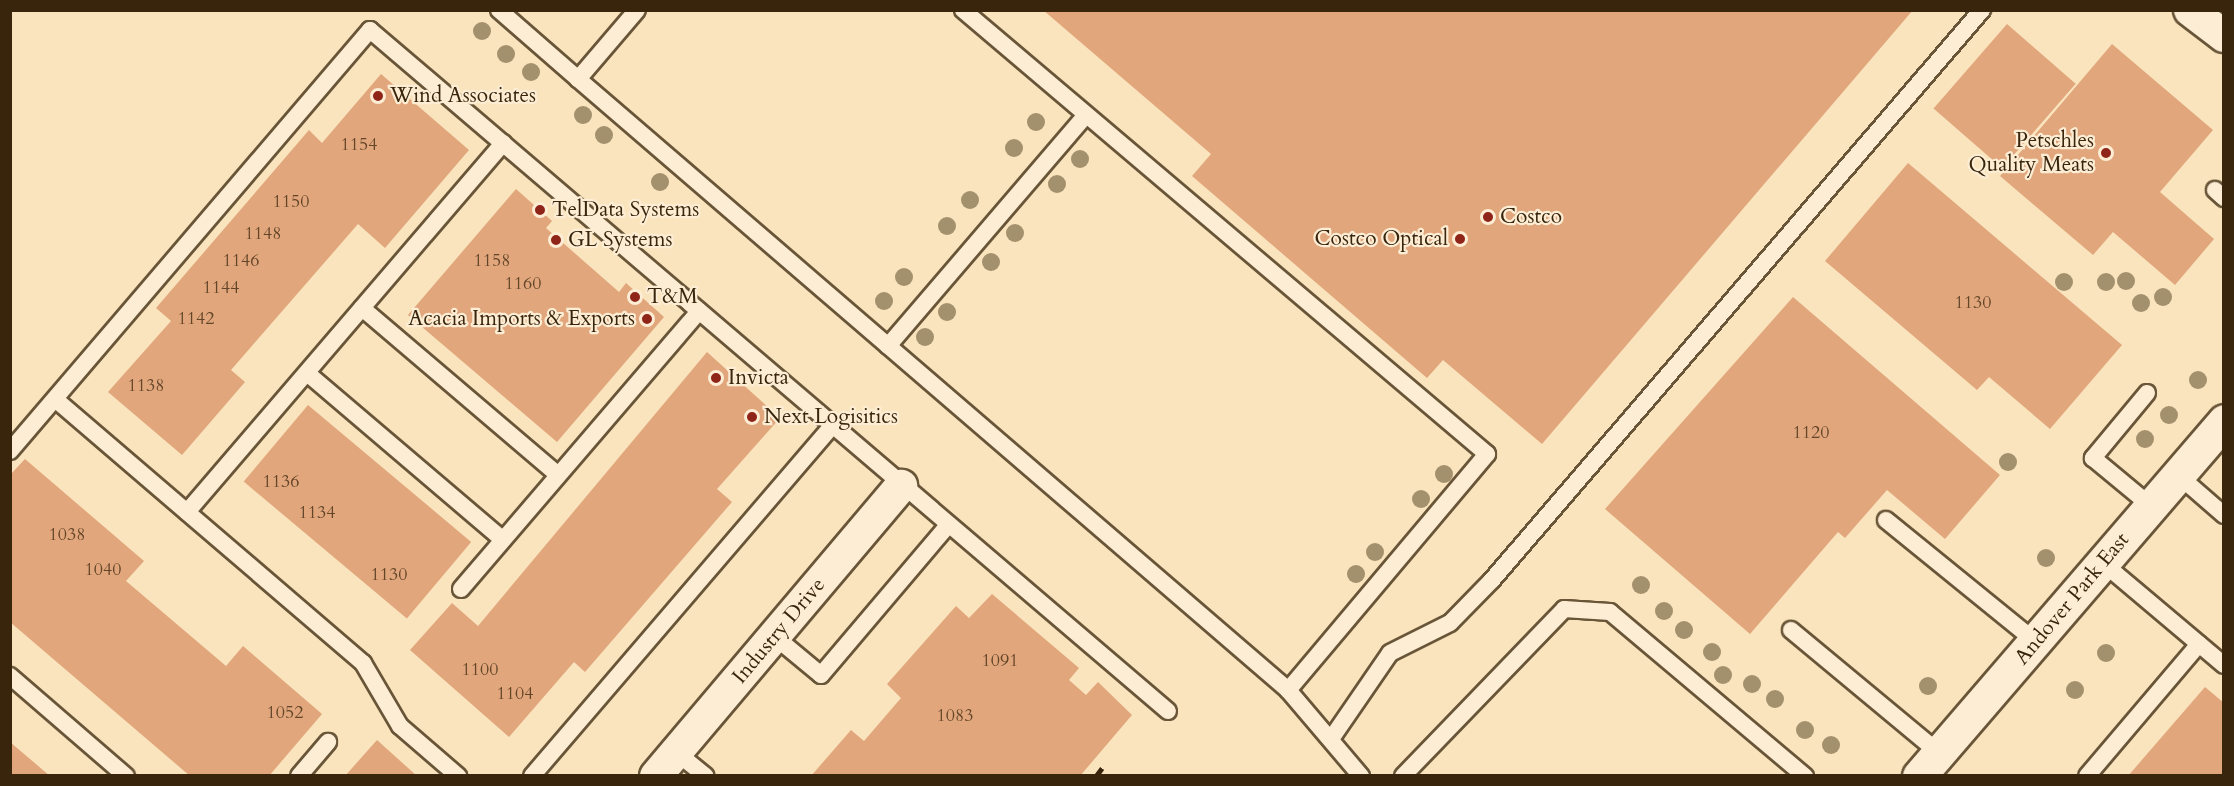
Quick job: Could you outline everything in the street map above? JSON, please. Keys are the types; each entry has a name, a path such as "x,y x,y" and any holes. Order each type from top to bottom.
{"street":[{"path":"2190,10 2223,36"},
{"name":"Andover Park East","path":"1929,764 2036,642 2223,421"},
{"name":"Industry Drive","path":"656,776 901,486"}],"lane":[{"path":"499,10 1288,690 1361,776"},
{"path":"578,79 637,10"},
{"path":"963,10 1487,454 1288,690"},
{"path":"1331,739 1390,653 1450,623 1492,580 1982,10"},
{"path":"10,451 370,30 833,425 901,486 1168,711"},
{"path":"888,346 1086,115"},
{"path":"187,512 503,143"},
{"path":"362,308 558,475"},
{"path":"461,589 699,311"},
{"path":"307,373 503,540"},
{"path":"2147,393 2093,458 2151,506"},
{"path":"55,399 363,663 400,726 458,776"},
{"path":"532,776 833,425"},
{"path":"2178,475 2223,515"},
{"path":"1886,520 2036,642"},
{"path":"774,636 821,675 948,525"},
{"path":"2103,563 2223,665"},
{"path":"1403,776 1564,609 1610,612 1805,776"},
{"path":"1791,630 1929,764"},
{"path":"2087,776 2199,644"},
{"path":"10,676 126,776"},
{"path":"299,776 328,742"},
{"path":"676,752 706,776"}],"building":[{"name":"Costco","path":"1043,10 1913,10 1542,444 1443,360 1427,378 1192,176 1211,154"},
{"path":"2007,24 2076,84 2002,168 1934,109"},
{"name":"Petschles Quality Meats","path":"2112,44 2213,130 2160,192 2214,239 2175,285 2113,232 2093,255 2000,176"},
{"path":"381,74 469,150 385,248 358,224 231,370 245,382 182,455 108,392 171,321 156,308 309,130 322,143"},
{"path":"1908,163 2122,345 2050,429 1989,377 1977,390 1825,261"},
{"path":"516,189 552,221 546,228 619,292 626,283 664,317 557,442 408,315"},
{"path":"1793,297 2000,475 1945,539 1887,490 1845,538 1838,532 1750,634 1605,509"},
{"path":"707,352 780,418 717,489 732,502 585,672 574,662 509,737 410,650 452,603 478,626"},
{"path":"308,405 471,542 407,619 244,482"},
{"path":"25,459 144,561 126,581 226,666 243,646 322,714 269,776 190,776 10,622 10,475"},
{"path":"992,594 1079,668 1069,680 1086,695 1098,682 1132,715 1080,776 811,776 851,730 864,741 901,698 887,684 956,606 969,618"},
{"path":"2205,687 2224,703 2224,776 2128,776"},
{"path":"377,740 417,776 345,776"},
{"path":"10,742 50,776 10,776"}],"railway":[{"path":"1096,776 1102,768"}],"place":[{"name":"Wind Associates","path":"378,96"},
{"name":"Petschles Quality Meats","path":"2106,153"},
{"name":"TelData Systems","path":"540,210"},
{"name":"Costco","path":"1488,217"},
{"name":"Costco Optical","path":"1460,239"},
{"name":"GL Systems","path":"556,240"},
{"name":"T&M","path":"635,297"},
{"name":"Acacia Imports & Exports","path":"647,319"},
{"name":"Invicta","path":"716,378"},
{"name":"Next Logisitics","path":"752,417"}]}
